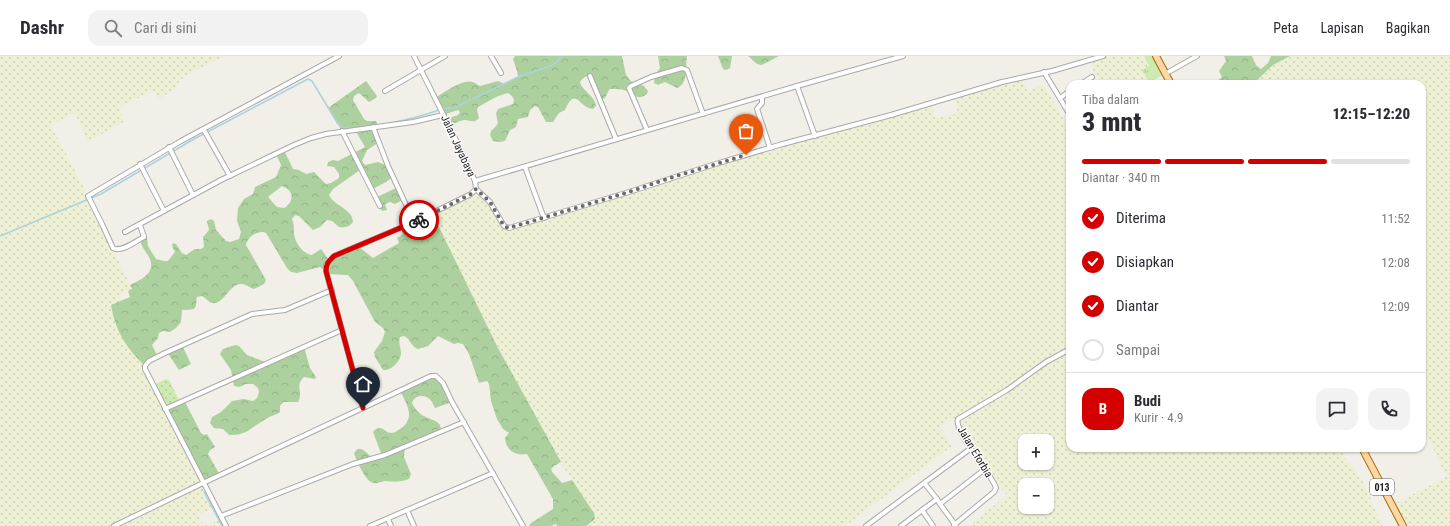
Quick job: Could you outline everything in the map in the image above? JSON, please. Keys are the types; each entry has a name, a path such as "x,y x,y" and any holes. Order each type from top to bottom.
{"main road":[{"path":"1156,56 1169,80"},
{"name":"013","path":"1364,452 1403,526"}],"street":[{"path":"140,225 144,238 118,250 113,248 88,196 339,56"},
{"name":"Jalan Jayabaya","path":"363,408 326,271 326,265 334,256 414,222 471,194 476,189 475,181 414,56"},
{"path":"385,91 445,56"},
{"path":"491,56 501,73"},
{"path":"475,181 903,56"},
{"path":"476,189 490,202 504,226 508,228 770,148 891,115 1002,82 1103,56"},
{"path":"1165,74 1197,56"},
{"path":"646,130 629,88 651,77 682,68 687,70 703,114"},
{"path":"1044,72 1066,108"},
{"path":"590,76 616,139"},
{"path":"1087,80 1092,77"},
{"path":"797,86 815,136"},
{"path":"1060,98 1066,94"},
{"path":"762,97 762,103 757,109 770,148"},
{"path":"125,232 230,176 294,145 319,136 342,131 413,122 442,111"},
{"path":"372,127 414,222"},
{"path":"204,131 230,176"},
{"path":"342,131 380,206"},
{"path":"170,149 193,196"},
{"path":"142,167 164,211"},
{"path":"525,167 544,218"},
{"path":"226,526 145,367 149,361 252,314 285,310 332,290"},
{"path":"166,409 342,330"},
{"name":"Jalan Eforbia","path":"955,525 996,490 996,486 970,449 957,424 958,419 1008,390 1046,362 1066,351"},
{"path":"114,526 425,378 436,376 443,383 523,526"},
{"path":"221,516 352,464 386,455 464,422"},
{"path":"866,526 925,484 970,449"},
{"path":"940,504 985,469"},
{"path":"370,526 493,473"},
{"path":"925,484 955,525"},
{"path":"904,525 937,499"},
{"path":"407,510 414,526"},
{"path":"922,510 933,526"},
{"path":"388,519 391,526"}],"green space":[{"path":"0,56 224,56 186,75 178,83 175,89 159,99 153,91 118,107 125,121 88,142 75,113 51,125 88,196 132,289 119,295 122,301 111,305 145,366 216,507 198,515 203,525 222,519 226,526 0,526"},
{"path":"515,56 622,56 626,75 631,81 644,86 648,91 644,96 636,97 625,90 610,89 605,98 600,100 591,76 587,76 583,78 580,83 594,99 596,106 593,109 584,106 578,100 572,99 565,110 559,113 553,122 546,122 538,107 535,106 530,110 528,117 518,119 516,127 510,130 505,141 493,141 490,135 491,131 498,124 496,113 498,109 513,104 514,100 508,93 498,96 478,107 477,110 479,118 476,121 464,120 449,126 446,119 458,115 460,112 458,110 443,115 435,98 453,87 468,82 473,82 480,86 498,81 505,84 518,77 513,59"},
{"path":"658,56 687,56 685,79 681,86 677,88 665,82 658,85 654,83 655,75 660,68"},
{"path":"718,56 732,56 730,68 726,70 723,69"},
{"path":"748,56 779,56 760,65"},
{"path":"1103,56 1144,56 1149,66 1142,70 1147,80 1099,80 1088,60"},
{"path":"1144,56 1156,56 1165,74 1154,80 1147,80 1142,70 1149,66"},
{"path":"1224,56 1252,56 1256,65 1261,69 1268,63 1271,56 1290,56 1273,65 1257,80 1219,80 1222,77 1219,71 1226,61"},
{"path":"1290,56 1450,56 1450,526 1403,526 1392,505 1445,478 1446,476 1426,434 1426,80 1257,80 1273,65"},
{"path":"1021,78 1028,92 1043,84 1066,123 1066,452 1341,452 1362,480 1383,526 968,526 1007,495 985,469 957,424 958,419 955,418 947,421 940,427 952,446 845,526 586,526 595,519 594,513 562,465 511,372 432,213 471,194 476,189 490,202 506,227 673,177 932,103 935,118 958,113 954,96"},
{"path":"366,81 377,96 376,98 369,102 359,93 354,96 353,100 364,119 367,121 376,121 378,126 373,127 378,143 367,150 362,161 365,165 378,162 388,166 393,177 371,190 360,170 333,189 329,195 331,199 350,214 353,222 347,227 339,227 332,221 327,220 320,227 313,230 299,216 295,215 292,219 294,236 297,243 302,250 312,255 321,249 329,260 358,246 373,258 399,243 397,238 403,234 400,228 432,213 498,348 561,462 551,469 552,472 562,483 572,480 594,513 595,519 586,526 557,526 556,524 551,526 529,526 531,523 553,509 553,499 527,454 512,452 507,446 505,438 509,433 503,429 497,419 491,401 489,384 487,381 479,383 469,354 463,344 454,344 438,336 428,346 418,349 414,347 406,337 400,337 399,343 401,356 392,367 383,370 375,357 374,352 382,341 385,332 383,328 375,322 353,281 348,275 327,274 326,271 320,267 297,273 291,272 287,268 266,233 260,232 254,234 246,245 266,280 264,284 254,289 244,284 238,285 230,290 221,300 213,303 202,296 197,297 195,308 191,310 182,310 181,322 176,328 170,332 163,331 159,333 158,338 152,345 158,357 145,366 127,346 115,323 111,305 130,297 128,291 132,289 130,285 139,281 149,272 151,263 142,247 140,240 145,238 147,239 148,246 156,259 168,261 175,252 172,246 173,243 176,244 182,253 186,255 195,249 201,249 204,247 203,237 209,230 207,221 211,219 214,221 216,230 226,241 230,242 239,239 241,232 237,221 238,208 244,199 253,194 255,187 276,177 281,165 276,154 284,150 293,169 299,170 306,174 314,172 326,184 339,178 339,174 334,167 327,166 328,162 333,160 338,161 365,147 355,130 342,131 328,108","holes":["282,186 286,188 292,197 290,203 284,208 277,207 268,197"]},
{"path":"398,187 403,200 395,204 390,202 385,204 387,210 382,211 375,198"},
{"path":"182,345 191,364 179,370 167,352"},
{"path":"235,345 239,346 247,355 268,363 304,347 310,368 316,377 315,379 304,377 301,380 299,386 300,398 298,402 283,402 280,406 280,412 245,432 229,435 223,429 214,428 210,423 212,417 221,412 232,401 244,399 253,401 258,396 259,391 253,384 246,384 239,387 234,386 231,370 220,354 223,349"},
{"path":"431,376 440,379 452,402 435,408 430,399 421,396 416,398 412,403 422,415 439,423 441,432 405,447 404,457 411,474 409,479 395,482 371,482 365,475 354,454 358,449 360,449 373,459 380,457 381,453 373,432 378,428 381,428 393,433 405,425 408,420 409,411 400,390"},
{"path":"166,379 169,380 180,402 165,409 154,385"},
{"path":"184,400 201,433 204,435 207,434 215,447 210,450 208,454 220,475 203,483 165,409"}],"waterway":[{"path":"443,109 456,107 518,77 553,65 561,56"},
{"path":"0,236 101,194 194,139 308,79 312,81 338,124 344,128 366,127 392,123 439,110"},
{"path":"204,492 222,526"}],"way so far":[{"path":"419,220 471,194 476,189 495,208 504,226 506,228 513,228 746,155"}],"route":[{"path":"363,408 326,271 326,265 334,256 419,220"}]}
